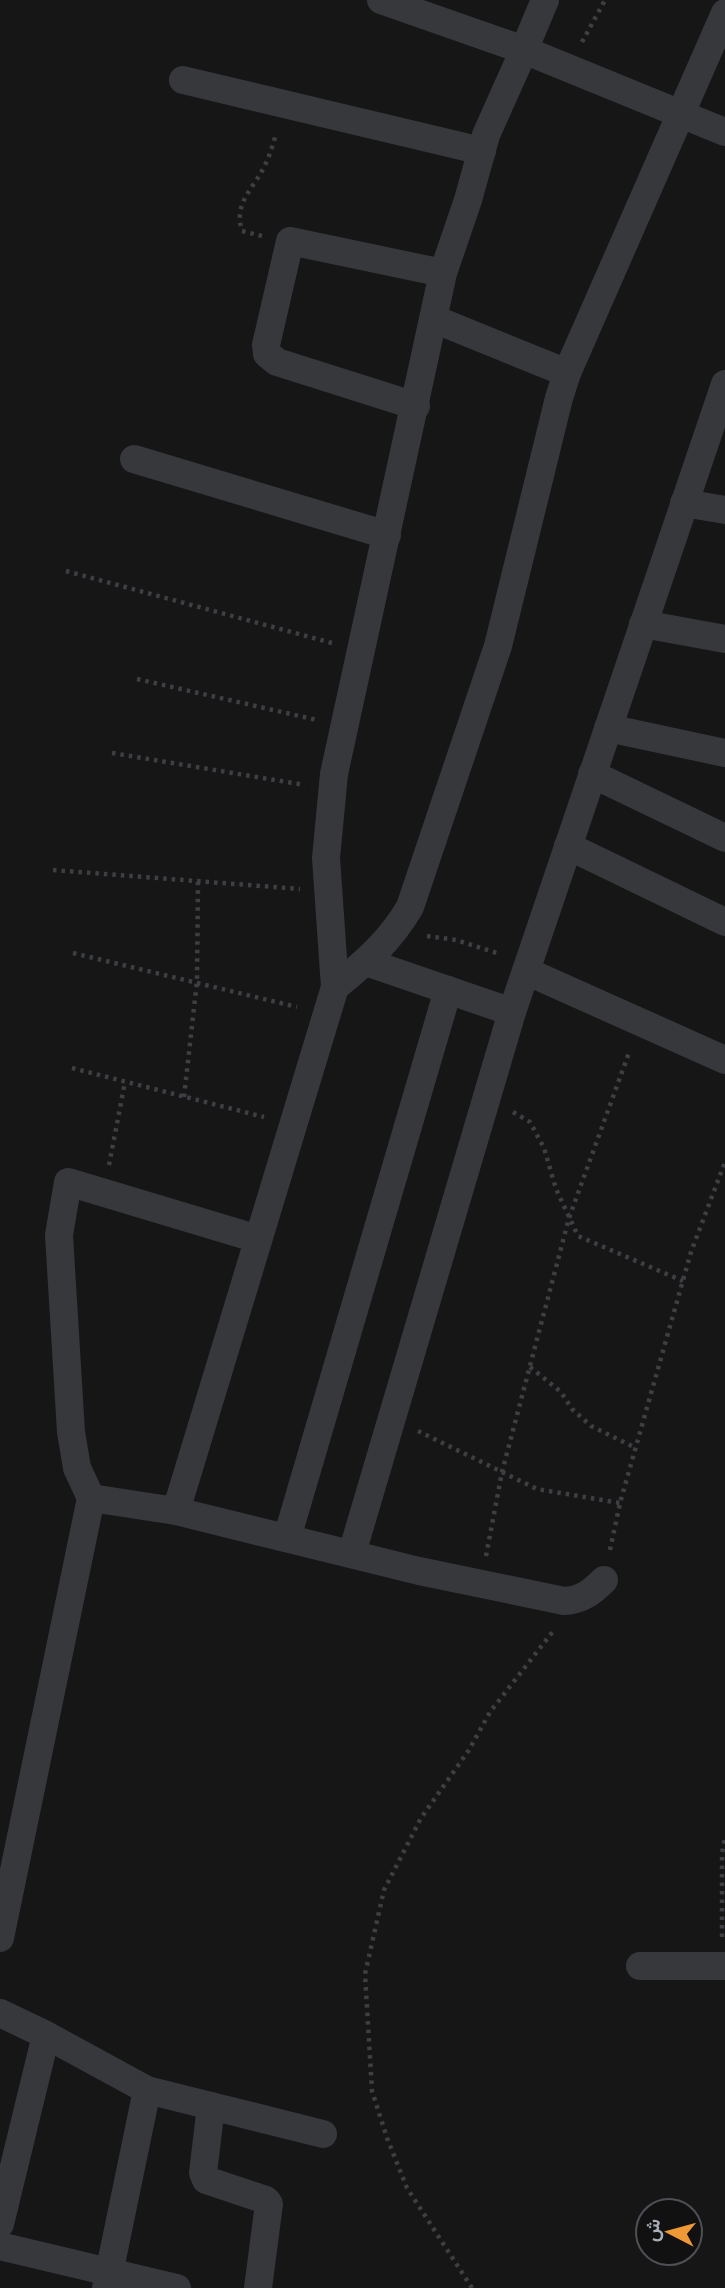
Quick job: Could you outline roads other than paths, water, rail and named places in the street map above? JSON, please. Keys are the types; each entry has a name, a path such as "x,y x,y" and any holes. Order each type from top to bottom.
{"street":[{"path":"381,0 524,50 725,132"},
{"path":"176,1511 335,987 326,859 333,789 443,273 486,135 544,0"},
{"path":"335,987 366,962 395,932 410,907 498,646 559,398 725,13"},
{"path":"183,80 482,151"},
{"path":"416,406 276,362 267,354 266,345 290,241 443,273"},
{"path":"434,319 568,373"},
{"path":"352,1553 512,1012 725,384"},
{"path":"134,459 387,535"},
{"path":"684,503 725,510"},
{"path":"643,624 725,639"},
{"path":"608,728 725,753"},
{"path":"592,774 725,838"},
{"path":"568,846 725,922"},
{"path":"366,962 512,1012"},
{"path":"526,971 725,1060"},
{"path":"287,1538 448,990"},
{"path":"0,1938 91,1498 77,1468 71,1432 59,1235 68,1182 258,1239"},
{"path":"91,1498 176,1511 481,1585 564,1601 577,1601 604,1580"},
{"path":"640,1966 724,1966"},
{"path":"0,2013 147,2090 323,2134"},
{"path":"0,2224 46,2035"},
{"path":"107,2280 147,2090"},
{"path":"211,2106 203,2173 206,2180 266,2200 269,2204 258,2288"},
{"path":"0,2246 107,2280 177,2288"}]}
